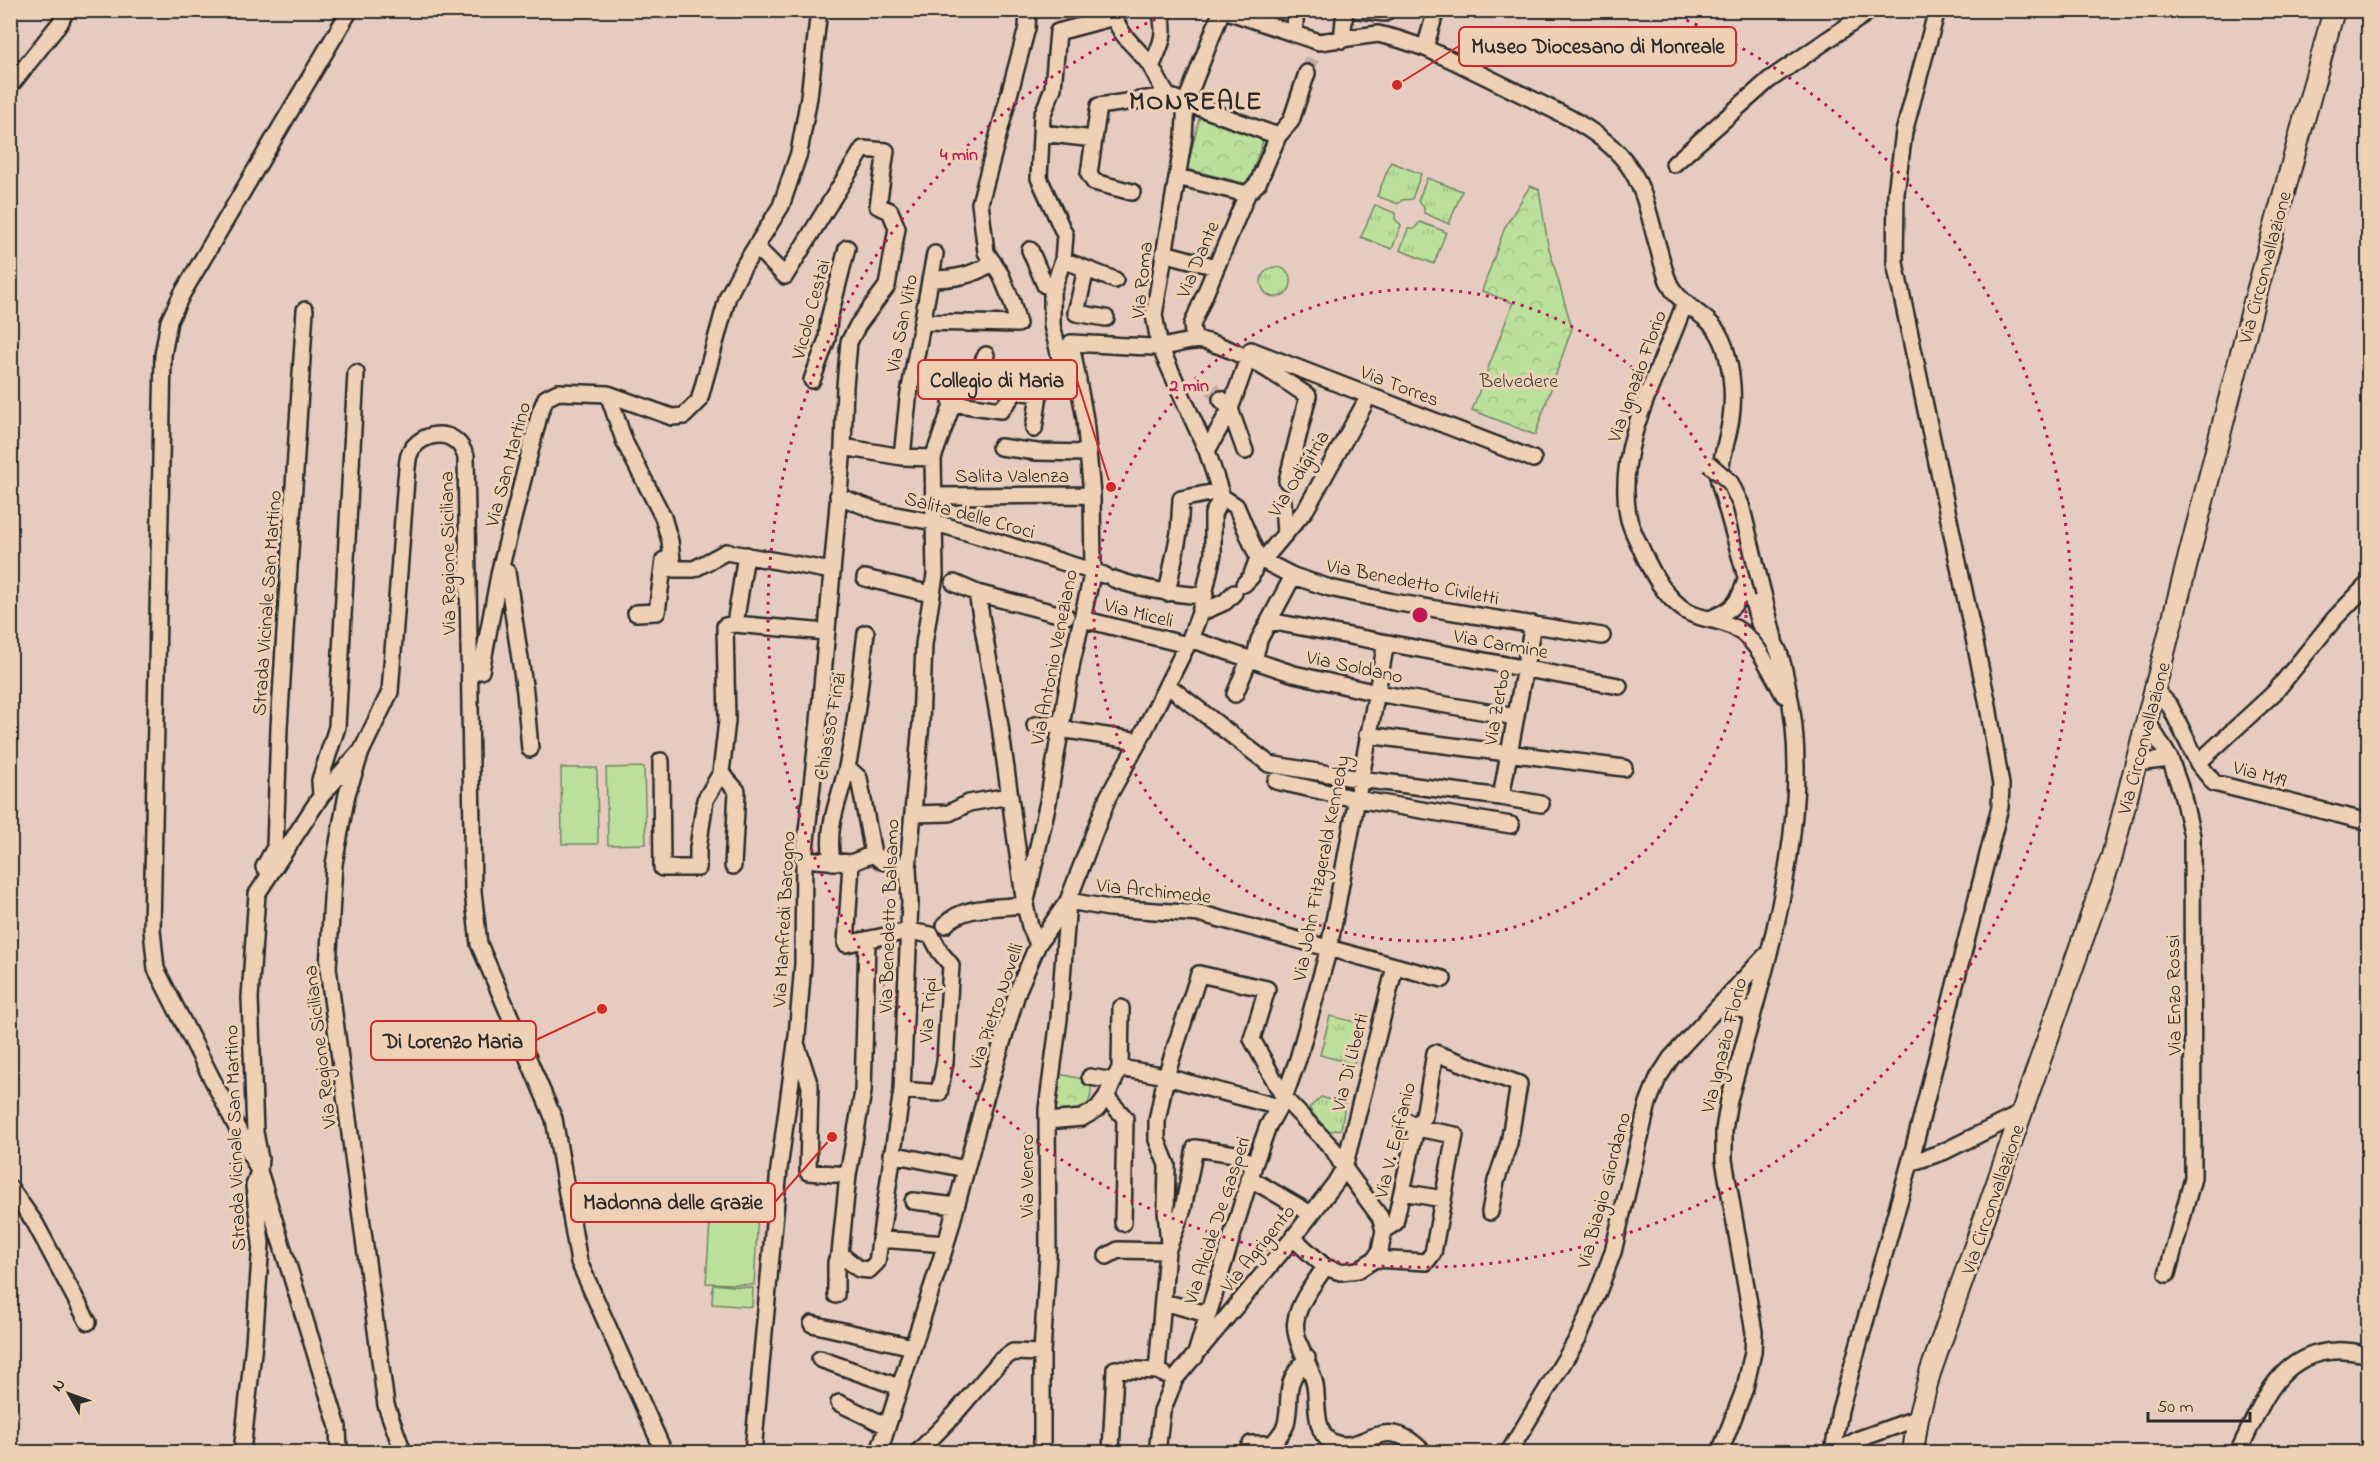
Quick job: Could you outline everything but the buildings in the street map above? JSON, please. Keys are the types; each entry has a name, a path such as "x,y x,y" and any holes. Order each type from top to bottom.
{"main road":[{"name":"Via Circonvallazione","path":"1912,1452 1930,1373 2112,856 2253,306 2334,10"}],"street":[{"path":"10,86 60,24 66,10"},
{"path":"339,1452 338,1427 259,1171 156,969 152,930 163,355 169,321 182,294 351,10"},
{"path":"757,248 781,206 799,153 819,10"},
{"path":"922,322 1018,324 1001,275 987,252 980,203 1027,28 1028,10"},
{"path":"1151,67 1163,39 1164,24 1160,10"},
{"path":"1223,10 1294,34 1316,48 1342,40 1378,34 1425,48 1589,129 1611,146 1627,164 1640,187 1671,288 1685,302"},
{"name":"Via Roma","path":"1221,494 1207,451 1160,347 1154,315 1177,177 1186,102 1223,10"},
{"path":"1294,34 1296,10"},
{"path":"1342,40 1345,10"},
{"path":"1358,10 1385,12 1378,34"},
{"path":"1425,48 1436,10"},
{"path":"1674,164 1769,80 1871,10"},
{"path":"1834,1452 1840,1410 1910,1163 2000,807 2001,785 1987,700 1895,263 1896,192 1904,132 1937,10"},
{"path":"1078,380 1066,373 1052,325 1052,292 1063,260 1065,235 1039,178 1042,116 1053,88 1058,32 1113,14 1127,42 1151,67 1158,83 1168,96"},
{"name":"Via Dante","path":"1194,341 1192,325 1216,267 1247,194 1258,183 1278,136 1291,121 1307,73"},
{"path":"1132,192 1094,182 1089,174 1099,106 1168,96 1278,136"},
{"path":"1042,133 1094,139"},
{"name":"Via Manfredi Barogno","path":"753,1452 779,1169 796,1045 803,964 804,859 843,447 844,386 849,342 858,325 886,286 897,228 890,211 878,206 886,151 862,149 784,276 757,248"},
{"path":"1177,177 1247,194"},
{"name":"Via San Martino","path":"470,671 481,671 500,570 540,412 546,398 558,393 608,394 672,417 684,416 699,400 728,296 742,269 757,248"},
{"name":"Vicolo Cestai","path":"812,380 827,339 847,248"},
{"path":"1030,250 1045,285 1054,287"},
{"path":"1164,253 1216,267"},
{"name":"Via San Vito","path":"908,399 935,254"},
{"path":"1063,260 1115,280"},
{"path":"930,279 955,279 979,272 993,262"},
{"path":"1086,269 1076,313 1106,318"},
{"name":"Via Ignazio Florio","path":"1720,1452 1745,1389 1753,1352 1753,1322 1724,1160 1724,1130 1729,1100 1779,906 1792,836 1797,745 1794,714 1774,642 1759,623 1719,481 1721,457 1731,418 1732,385 1727,354 1720,333 1704,315 1685,302 1645,402 1631,448 1625,471 1628,516 1651,572 1670,597 1687,612 1730,625 1743,633 1763,657 1794,714"},
{"name":"Strada Vicinale San Martino","path":"242,1452 254,1343 261,1243 254,1186 259,1171 259,1149 255,1121 250,998 260,873 275,847 279,728 305,310"},
{"path":"1160,347 1206,341 1249,355 1308,396 1287,482"},
{"name":"Via Antonio Veneziano","path":"1025,905 1048,802 1072,662 1082,619 1104,575 1092,495 1085,418 1071,343 1160,347"},
{"path":"986,355 972,383 959,386 951,403 1001,410 1016,391 1040,394 1034,429"},
{"path":"1207,451 1225,404 1249,355"},
{"name":"Via Torres","path":"1249,355 1533,459"},
{"path":"321,796 320,780 337,727 356,373"},
{"path":"608,394 625,442 663,517 670,541 674,569"},
{"name":"Salita delle Croci","path":"902,457 908,399"},
{"name":"Via Benedetto Balsamo","path":"840,1254 858,1269 869,1270 877,1262 902,1090 910,902 908,868 921,723 924,644 935,575 933,458 951,403"},
{"path":"1225,404 1245,451"},
{"name":"Via Odigitria","path":"1200,613 1225,602 1251,577 1261,559 1306,509 1364,405"},
{"name":"Via Regione Siciliana","path":"403,1452 386,1405 328,968 334,864 347,794 361,752 390,692 406,479 410,454 419,441 432,434 446,436 459,443 466,456 473,892 479,944 554,1119 579,1262 664,1452"},
{"path":"843,447 902,457 933,458"},
{"path":"1000,447 1036,452 1087,453"},
{"path":"1709,464 1730,482 1742,505 1774,642"},
{"path":"1167,594 1179,533 1181,499 1221,494 1236,506 1261,559"},
{"path":"1205,596 1213,554 1213,514 1221,494"},
{"name":"Salita Valenza","path":"933,496 1092,495"},
{"name":"Salita delle Croci","path":"838,496 880,512 933,522 1135,586 1167,594 1205,596"},
{"path":"1283,502 1285,534"},
{"path":"636,613 657,612 664,560 674,569 694,568 726,552 832,571"},
{"path":"735,624 752,556"},
{"name":"Via Benedetto Civiletti","path":"1261,559 1293,576 1330,588 1393,602 1602,636"},
{"path":"500,570 507,572 525,692 530,749"},
{"path":"1234,694 1293,576"},
{"path":"865,578 931,594"},
{"path":"1710,619 1731,610 1740,598 1746,578"},
{"path":"954,583 977,593 1066,616"},
{"path":"2198,764 2275,692 2335,618 2368,584"},
{"path":"977,593 1030,926 1038,944 1065,948"},
{"name":"Via Pietro Novelli","path":"879,1452 946,1244 1018,990 1038,944 1068,901 1108,797 1139,741 1188,642 1205,596"},
{"name":"Via Miceli","path":"1082,619 1188,642"},
{"name":"Via Carmine","path":"1269,621 1619,686"},
{"path":"660,761 662,868 698,868 698,848 705,800 721,772 727,721 725,626 735,624 826,632"},
{"name":"Via Zerbo","path":"1501,797 1533,624"},
{"name":"Chiasso Finzi","path":"832,861 829,840 833,814 847,767 866,633"},
{"name":"Via Soldano","path":"1188,642 1294,674 1377,693 1516,717"},
{"name":"Via John Fitzgerald Kennedy","path":"1281,1102 1298,1059 1329,948 1386,643"},
{"path":"1167,685 1269,764 1541,804"},
{"name":"Via M19","path":"2156,690 2170,706 2198,764 2214,783 2368,822"},
{"name":"Via Enzo Rossi","path":"2147,721 2170,759 2182,793 2192,836 2193,1178 2168,1274"},
{"path":"1035,724 1061,726 1139,741"},
{"path":"1367,735 1624,768"},
{"name":"Strada Vicinale San Martino","path":"257,894 321,796 351,760 361,752"},
{"path":"2136,763 2170,759"},
{"path":"847,767 859,778 870,855"},
{"path":"721,772 738,791 733,866"},
{"path":"1276,782 1356,799 1511,825"},
{"path":"913,813 950,813 969,803 1009,796"},
{"path":"804,859 851,863 870,855 908,868"},
{"path":"851,863 846,944 909,931"},
{"name":"Via Archimede","path":"1068,901 1129,910 1202,914 1443,979"},
{"name":"Via Venero","path":"1042,1452 1041,1353 1047,1280 1047,1121 1068,901"},
{"path":"945,925 953,916 970,911 1025,905"},
{"name":"Via Tripi","path":"902,1090 939,1093 946,1053 951,965 940,952 931,934 909,931"},
{"path":"836,1295 836,1262 840,1254 848,1175 863,1092 867,941"},
{"name":"Via Biagio Giordano","path":"1509,1452 1578,1338 1598,1292 1613,1252 1642,1124 1658,1078 1671,1058 1767,954"},
{"name":"Via Di Liberti","path":"1344,1168 1395,967"},
{"path":"1157,1371 1168,1247 1167,1165 1156,1140 1157,1121 1166,1076 1199,975 1273,991 1252,1039 1281,1102 1333,1149 1380,1217 1384,1230"},
{"path":"1715,1010 1726,1007 1752,1011"},
{"path":"1047,1121 1082,1118 1097,1108 1106,1096 1117,1074 1121,1008"},
{"path":"796,1045 810,1086 808,1172 848,1175"},
{"name":"Via V. Epifanio","path":"1375,1259 1380,1251 1384,1230 1395,1223 1402,1192 1410,1123 1424,1116 1435,1053 1519,1084 1509,1143 1496,1181 1490,1212"},
{"path":"1090,1077 1117,1074 1166,1076 1281,1102"},
{"path":"1106,1096 1125,1118 1123,1223"},
{"name":"Via Alcide De Gasperi","path":"1195,1357 1252,1172 1281,1102"},
{"path":"1910,1163 1943,1152 2022,1113"},
{"path":"1293,1238 1324,1267 1340,1272 1358,1270 1375,1259 1426,1262 1433,1253 1455,1135 1410,1123"},
{"path":"1168,1247 1183,1209 1196,1148 1235,1154 1252,1172 1311,1214"},
{"path":"891,1154 966,1168"},
{"name":"Via Agrigento","path":"1175,1379 1293,1238 1344,1168"},
{"path":"10,1188 40,1231 88,1322"},
{"path":"1402,1192 1443,1199"},
{"path":"913,1201 956,1206"},
{"path":"880,1239 946,1244"},
{"path":"1107,1256 1118,1250 1168,1247"},
{"path":"1324,1267 1296,1318 1295,1331 1315,1383 1319,1427 1330,1441 1347,1445 1379,1433 1394,1434 1408,1438 1423,1452"},
{"path":"1164,1302 1207,1314"},
{"path":"812,1324 913,1347"},
{"path":"2238,1452 2272,1384 2292,1364 2335,1351 2368,1354"},
{"path":"918,1452 1000,1361 1013,1352 1041,1353"},
{"path":"1246,1452 1251,1444 1273,1444 1286,1426 1288,1390 1293,1374 1306,1358"},
{"path":"820,1359 900,1387"},
{"path":"1111,1452 1115,1369 1157,1371 1175,1379 1162,1411 1157,1452"},
{"path":"839,1403 887,1426"},
{"path":"1834,1452 1859,1439 1918,1418"}],"green space":[{"path":"1201,111 1265,135 1248,184 1187,169"},
{"path":"1391,162 1421,174 1412,199 1402,200 1398,204 1377,196"},
{"path":"1427,178 1462,191 1449,224 1424,213 1424,207 1418,201"},
{"name":"Belvedere","path":"1530,186 1539,189 1548,245 1572,328 1535,435 1472,410 1513,303 1482,291 1505,227"},
{"path":"1375,205 1395,213 1395,219 1401,225 1392,249 1361,237"},
{"path":"1420,222 1446,232 1434,264 1400,250 1408,229 1414,229"},
{"path":"1276,267 1282,268 1290,276 1290,288 1282,296 1276,297 1270,296 1262,288 1261,282 1262,276 1270,268"},
{"path":"644,767 646,844 608,845 606,768"},
{"path":"561,768 597,768 598,844 562,844"},
{"path":"1330,1016 1364,1024 1354,1064 1320,1055"},
{"path":"1059,1074 1083,1079 1091,1086 1087,1107 1076,1112 1056,1112"},
{"path":"1321,1097 1345,1104 1341,1129 1327,1132 1309,1108"},
{"path":"712,1191 759,1194 754,1285 706,1283"},
{"path":"713,1284 753,1288 752,1307 712,1304"}],"tunnel":[{"path":"1307,73 1314,53"},
{"path":"1212,389 1221,399"}],"place":[{"name":"Museo Diocesano di Monreale","path":"1397,85"},
{"name":"Collegio di Maria","path":"1111,487"},
{"name":"Di Lorenzo Maria","path":"602,1009"},
{"name":"Madonna delle Grazie","path":"832,1137"}],"district":[{"name":"MONREALE","path":"1196,100"}]}
